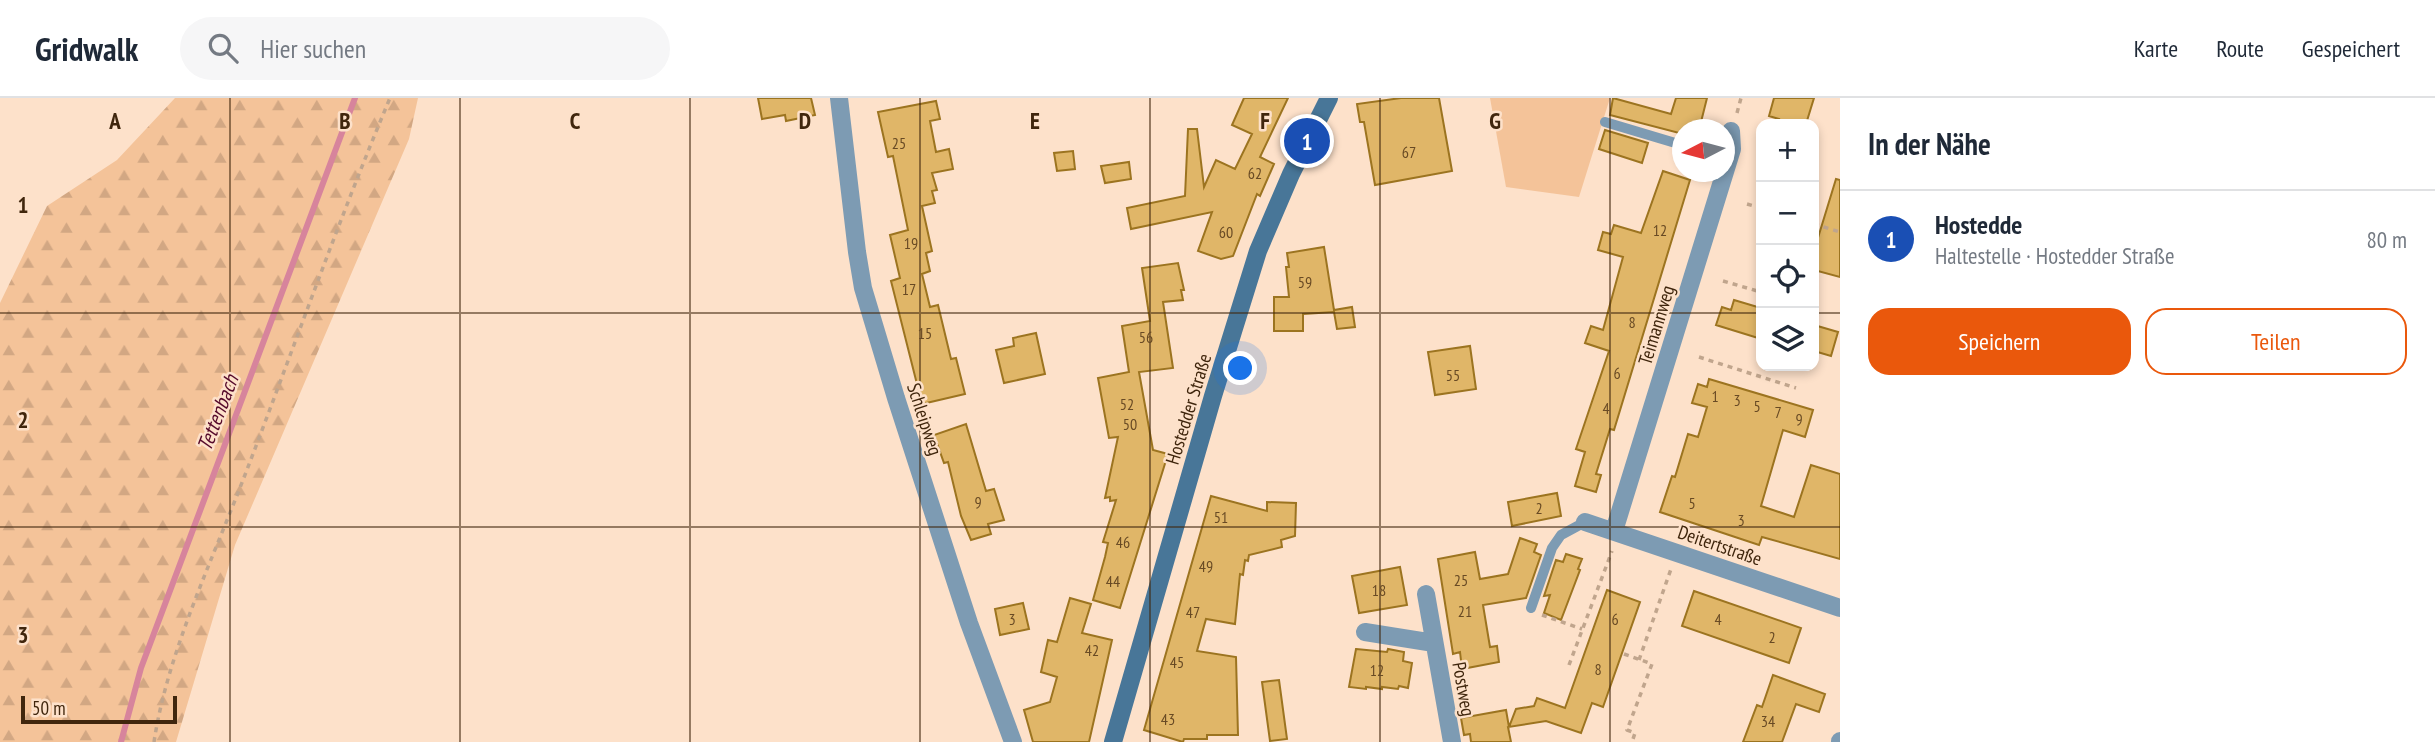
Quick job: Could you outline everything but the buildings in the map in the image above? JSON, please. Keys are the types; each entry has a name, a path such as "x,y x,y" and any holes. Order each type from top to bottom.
{"main road":[{"name":"Hostedder Straße","path":"1113,742 1258,251 1329,98"}],"street":[{"name":"Schleipweg","path":"839,98 863,288 965,610 1013,742"},
{"name":"Teimannweg","path":"1613,540 1720,182"},
{"name":"Deitertstraße","path":"1586,522 1613,540 1840,608"},
{"name":"Postweg","path":"1426,594 1452,742"},
{"name":"Postweg","path":"1365,632 1434,643"}],"lane":[{"path":"1605,122 1672,142"},
{"path":"1531,608 1552,548 1561,535 1586,522"}],"path":[{"path":"154,742 180,645 344,207 390,98"},
{"path":"1735,119 1741,98"},
{"path":"1747,204 1756,207"},
{"path":"1819,226 1840,232"},
{"path":"1723,281 1756,291"},
{"path":"1699,357 1796,388"},
{"path":"1569,664 1613,540"},
{"path":"1639,660 1671,569"},
{"path":"1531,608 1582,629"},
{"path":"1624,654 1651,664 1627,730 1635,733 1632,742"}],"green space":[{"path":"175,98 418,98 409,139 235,545 176,742 0,742 0,303 47,206 117,160"},
{"path":"1490,98 1610,98 1579,197 1506,187"}],"waterway":[{"name":"Tettenbach","path":"121,742 141,668 355,98"}],"place":[{"name":"Hostedde","path":"1307,141"}]}
